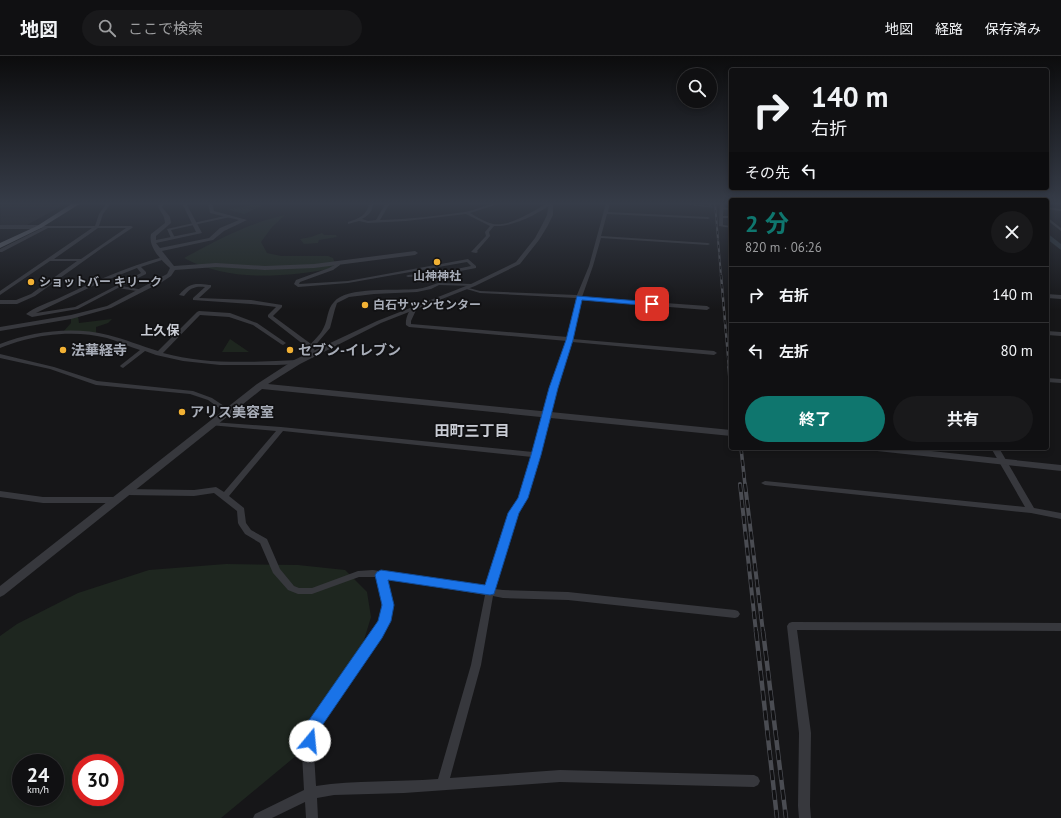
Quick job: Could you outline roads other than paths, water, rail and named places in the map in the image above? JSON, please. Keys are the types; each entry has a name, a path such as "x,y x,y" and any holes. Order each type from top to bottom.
{"highway":[{"path":"0,243 10,239"},
{"path":"0,246 14,239"}],"street":[{"path":"0,251 24,239"},
{"path":"0,293 81,239"},
{"path":"0,302 17,302 33,295 114,239"},
{"path":"153,239 153,242 163,258 173,268 216,265 265,268 338,264 350,261 415,253"},
{"path":"153,242 170,239"},
{"path":"159,250 212,239"},
{"path":"476,252 473,252 486,239"},
{"path":"0,592 260,386 312,352 379,322 473,285 518,263 536,239"},
{"path":"442,784 478,658 490,590 514,513 523,498 547,415 553,388 569,340 579,297 591,266 599,239"},
{"path":"623,239 708,244"},
{"path":"137,266 144,273 76,308 32,315 29,314 102,279 137,266 163,258"},
{"path":"50,260 82,260"},
{"path":"338,264 331,269 298,281 296,284 298,286 305,287 336,284 468,260 474,267 442,273 408,276 408,272"},
{"path":"0,329 93,312 109,307 169,275 173,268"},
{"path":"438,284 436,283 444,276 442,273"},
{"path":"312,352 326,328 334,304 340,299 367,294 424,289 434,287 438,284 473,285"},
{"path":"182,295 188,287 194,285 209,286 195,299 251,302 280,306 270,316 312,352"},
{"path":"118,287 141,291"},
{"path":"465,288 480,292 579,297 707,308"},
{"path":"1049,296 1061,297"},
{"path":"414,308 408,321 409,325 714,353"},
{"path":"158,354 199,313 230,315 255,324 283,343"},
{"path":"0,346 10,341 66,332 105,336 158,354 203,363 297,362"},
{"path":"1049,334 1061,334"},
{"path":"123,366 144,349"},
{"path":"0,356 52,368 96,383 191,392 210,399 225,409 226,412"},
{"path":"1049,380 1061,382"},
{"path":"260,386 729,433"},
{"path":"212,424 281,429 536,455"},
{"path":"224,498 281,429"},
{"path":"896,450 1061,468"},
{"path":"996,450 1031,510"},
{"path":"765,483 1031,510 1061,516"},
{"path":"126,492 194,493 216,490 224,498 241,510 242,523 248,532 264,541 276,571 291,588 298,591 312,591 358,574 381,575 490,590 503,594 568,596 735,614"},
{"path":"0,494 43,500 116,500"},
{"path":"312,818 308,754 312,728 378,634 384,621 388,605 381,575"},
{"path":"806,818 804,806 805,733 792,626 1061,627"},
{"path":"259,818 310,793 334,789 442,784 560,776 754,781"}],"waterway":[{"path":"1051,239 1061,248"}],"railway":[{"path":"718,239 721,276"},
{"path":"721,275 729,368"},
{"path":"741,450 745,485"},
{"path":"740,484 756,632"},
{"path":"745,484 763,632"},
{"path":"756,631 777,818"},
{"path":"763,631 786,818"}],"place":[{"name":"山神神社","path":"437,262"},
{"name":"ショットバー キリーク","path":"31,282"},
{"name":"白石サッシセンター","path":"365,305"},
{"name":"法華経寺","path":"63,350"},
{"name":"セブン-イレブン","path":"290,350"},
{"name":"アリス美容室","path":"182,412"}],"district":[{"name":"上久保","path":"160,330"},
{"name":"田町三丁目","path":"472,431"}]}
